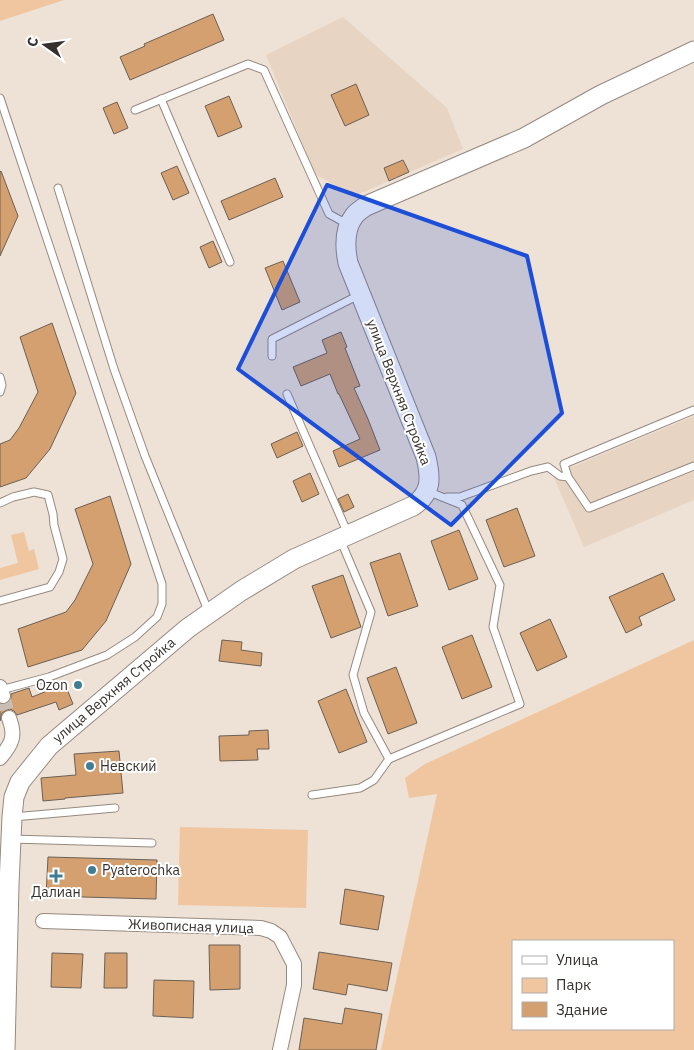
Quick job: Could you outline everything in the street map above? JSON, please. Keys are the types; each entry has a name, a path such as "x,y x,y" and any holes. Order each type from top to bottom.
{"street":[{"path":"349,225 355,215 366,206 524,138 601,95 694,51"},
{"name":"улица Верхняя Стройка","path":"5,1050 11,839 9,805 20,782 49,746 188,628 241,591 294,559 413,506 434,493 429,481 426,457 348,263 345,248 349,225"},
{"path":"0,758 8,749 13,738 10,718"},
{"name":"Живописная улица","path":"43,921 261,928 271,931 280,937 294,964 294,985 280,1050"}],"lane":[{"path":"135,110 248,64 264,70 329,214 349,225"},
{"path":"0,98 162,584 162,604 157,617 135,637 107,655 49,677 1,691"},
{"path":"161,100 230,262"},
{"path":"58,188 114,369 145,456 209,614"},
{"path":"272,356 272,339 361,294"},
{"path":"0,377 2,385 0,392"},
{"path":"287,394 344,536 371,612 352,675 364,713 389,759"},
{"path":"694,410 564,464 568,477 589,508 694,466"},
{"path":"434,493 460,497 531,471 548,467 560,476 568,477"},
{"path":"0,503 13,497 34,492 48,495 63,559 59,572 50,587 0,602"},
{"path":"312,795 360,788 374,780 389,759 520,704 493,627 500,585 462,505 434,493"},
{"path":"9,805 115,808"},
{"path":"11,839 152,843"}],"highlighted area":[{"path":"327,185 527,256 562,413 451,525 238,369"}],"shaded area":[{"path":"343,17 447,108 463,149 354,196 315,174 266,55"},
{"path":"694,416 694,500 584,547 553,475"}],"green space":[{"path":"0,0 64,0 0,21"},
{"path":"24,532 29,551 34,549 39,569 0,580 0,568 18,563 11,535"},
{"path":"694,640 694,1050 381,1050 437,794 409,798 405,778 425,764"},
{"path":"180,827 308,830 306,908 178,905"}],"building":[{"path":"213,14 224,40 130,80 120,57 145,46 144,44"},
{"path":"356,84 369,115 345,126 331,95"},
{"path":"229,96 242,127 218,137 205,106"},
{"path":"117,102 128,128 114,134 103,108"},
{"path":"403,160 409,172 389,181 384,168"},
{"path":"177,166 189,193 173,200 161,173"},
{"path":"0,172 18,216 0,256"},
{"path":"275,178 283,197 229,220 221,201"},
{"path":"213,241 222,262 209,268 200,247"},
{"path":"283,261 300,302 282,310 265,268"},
{"path":"52,323 76,393 50,449 26,478 0,487 0,444 10,440 19,428 38,392 20,337"},
{"path":"341,332 347,347 345,348 360,386 354,388 380,450 339,467 333,451 360,439 330,374 301,386 293,367 327,353 322,340"},
{"path":"297,432 303,446 277,458 271,444"},
{"path":"310,473 319,494 302,502 293,481"},
{"path":"348,494 354,507 344,512 338,499"},
{"path":"110,496 131,564 106,621 82,650 28,667 18,629 66,612 75,600 93,564 75,509"},
{"path":"517,508 535,556 504,567 486,520"},
{"path":"459,530 478,579 449,590 431,541"},
{"path":"400,553 418,606 388,616 370,563"},
{"path":"663,573 675,600 639,617 642,625 626,633 609,597"},
{"path":"343,575 361,627 331,638 312,586"},
{"path":"550,619 567,657 537,671 520,633"},
{"path":"472,635 492,687 462,699 442,647"},
{"path":"222,640 242,642 241,650 262,653 261,666 219,661"},
{"path":"396,667 417,723 388,734 367,678"},
{"path":"65,684 73,704 59,710 56,702 17,715 10,709 2,713 0,721 0,704 9,702 11,694 29,688 32,697"},
{"path":"346,689 367,742 339,753 318,701"},
{"path":"268,730 269,749 257,749 258,760 220,761 219,736 249,735 249,731"},
{"path":"119,751 123,793 43,801 41,778 76,775 74,754"},
{"path":"48,857 157,860 156,899 46,896"},
{"path":"345,889 384,896 378,930 340,924"},
{"path":"209,945 240,945 240,989 210,990"},
{"path":"319,952 392,963 387,991 348,984 346,995 313,989"},
{"path":"52,953 83,954 81,988 51,987"},
{"path":"105,953 127,953 127,988 104,988"},
{"path":"154,980 194,981 193,1018 153,1016"},
{"path":"345,1008 382,1014 376,1050 299,1050 304,1018 342,1024"}],"tunnel":[{"path":"3,696 9,718"}],"place":[{"name":"Ozon","path":"78,685"},
{"name":"Невский","path":"90,766"},
{"name":"Pyaterochka","path":"92,870"},
{"name":"Далиан","path":"56,876"}]}
